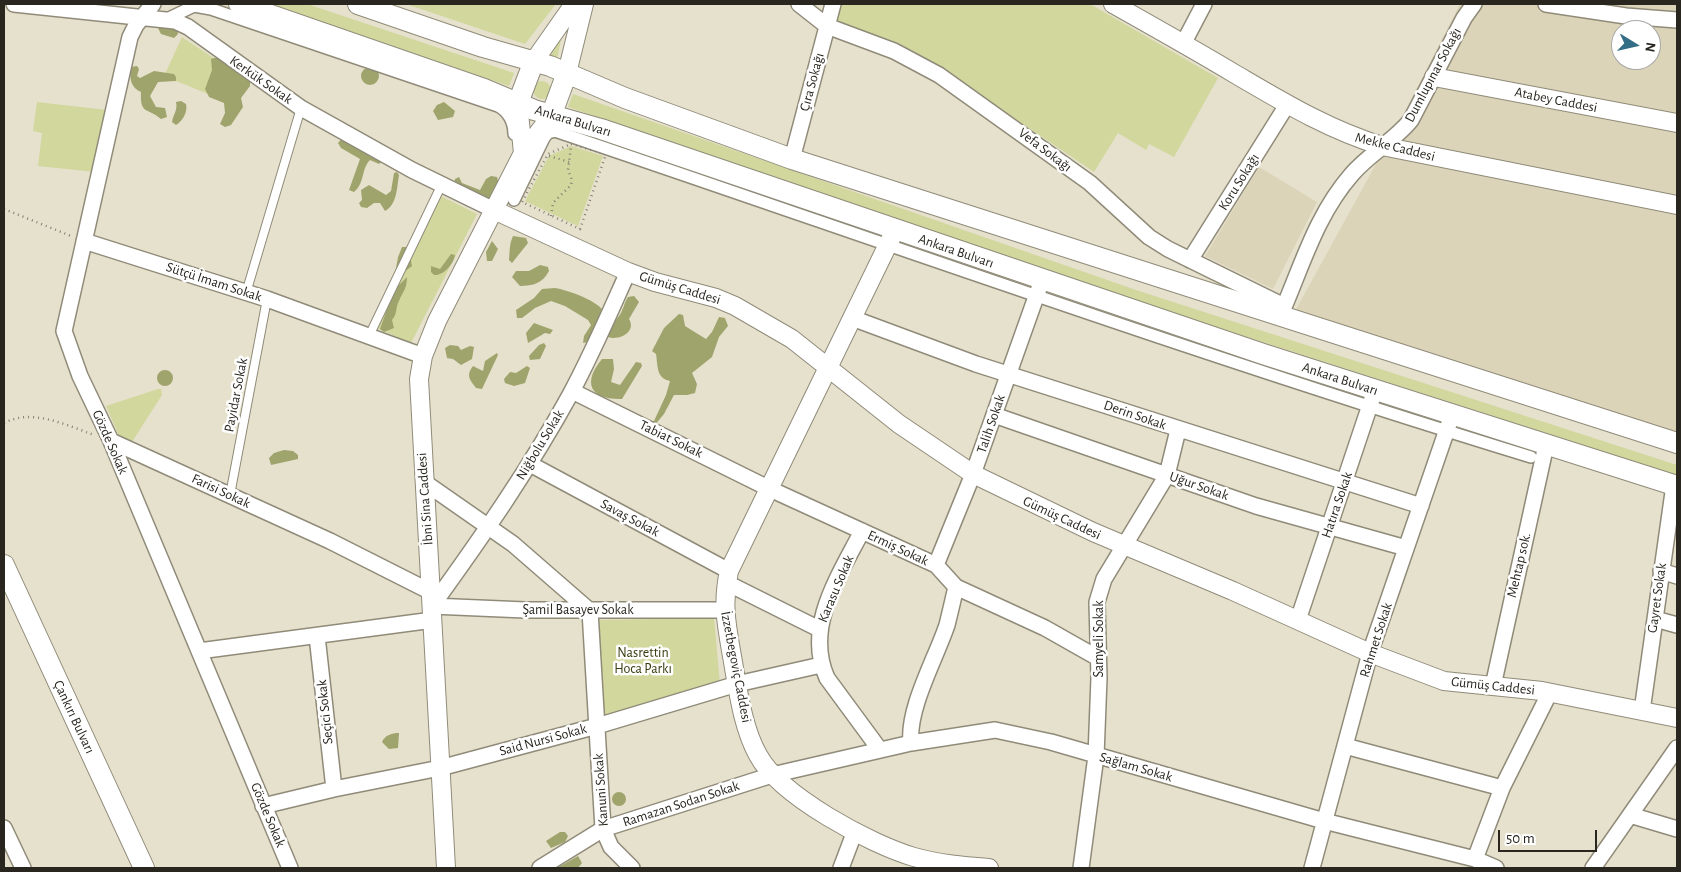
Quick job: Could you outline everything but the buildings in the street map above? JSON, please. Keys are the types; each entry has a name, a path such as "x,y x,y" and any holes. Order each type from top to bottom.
{"main road":[{"name":"Ankara Bulvarı","path":"239,4 551,116 601,129 891,237 1040,288 1449,423 1539,451 1676,486"},
{"path":"358,4 534,61 625,98 792,159 1282,312 1677,443"},
{"path":"518,103 534,61"},
{"path":"551,116 567,73"},
{"name":"Çankırı Bulvarı","path":"4,565 144,868"}],"street":[{"name":"Kerkük Sokak","path":"14,4 167,19 188,27 301,108 494,210"},
{"name":"Gözde Sokak","path":"153,4 136,25 127,48 64,331 80,376 111,441 290,868"},
{"path":"534,61 574,4"},
{"path":"567,73 584,4"},
{"name":"Vefa Sokağı","path":"799,4 827,26 907,57 940,75 1090,183 1149,237 1282,312"},
{"name":"Çıra Sokağı","path":"792,159 833,4"},
{"name":"Mekke Caddesi","path":"1113,4 1288,105 1342,132 1382,146 1677,205"},
{"path":"1184,44 1204,4"},
{"name":"Dumlupınar Sokağı","path":"1282,312 1305,252 1332,200 1351,174 1402,131 1411,120 1464,18 1474,4"},
{"path":"1546,4 1626,16 1677,20"},
{"path":"167,19 186,9 201,6 498,106 505,110 512,122 518,147"},
{"name":"Atabey Caddesi","path":"1434,77 1677,123"},
{"path":"518,103 518,147"},
{"name":"Koru Sokağı","path":"1190,260 1288,105"},
{"name":"İbni Sina Caddesi","path":"446,868 419,379 423,356 437,321 494,210 518,147 551,116"},
{"path":"514,200 544,138 548,133 555,131 891,237"},
{"name":"Gümüş Caddesi","path":"494,210 628,272 655,282 716,298 736,306 792,339 830,367 906,430 973,474 1030,504 1370,653 1444,681 1550,692 1677,718"},
{"name":"İzzetbegoviç Caddesi","path":"891,237 728,577 724,610 737,684 751,741 758,756 772,775 799,796 855,831 891,849 946,864 989,868"},
{"name":"Sütçü İmam Sokak","path":"84,241 267,299 423,356"},
{"name":"Niğbolu Sokak","path":"432,606 490,527 530,464 572,391 628,272"},
{"name":"Talih Sokak","path":"936,566 973,474 1040,288"},
{"name":"Derin Sokak","path":"852,318 935,350 1122,409 1178,430 1420,506"},
{"name":"Tabiat Sokak","path":"572,391 770,489"},
{"name":"Hatıra Sokak","path":"1298,620 1373,398"},
{"name":"Uğur Sokak","path":"994,415 1256,506 1406,548"},
{"name":"Rahmet Sokak","path":"1312,868 1370,653 1449,423"},
{"name":"Samyeli Sokak","path":"1081,868 1096,756 1098,658 1096,628 1099,592 1104,579 1126,546 1167,475 1178,430"},
{"name":"Farisi Sokak","path":"111,441 330,541 432,606"},
{"name":"Mehtap sok.","path":"1493,686 1539,451"},
{"name":"Savaş Sokak","path":"530,464 819,629"},
{"path":"424,482 490,527 590,610"},
{"name":"Gayret Sokak","path":"1642,711 1661,571 1676,486"},
{"name":"Ermiş Sokak","path":"770,489 936,566 956,587 1045,628 1098,658"},
{"name":"Karasu Sokak","path":"862,532 831,595 819,629 821,665 827,678 880,750"},
{"path":"1661,571 1677,576"},
{"path":"911,743 910,730 913,715 946,625 956,587"},
{"name":"Şamil Basayev Sokak","path":"199,651 317,636 432,606 590,610 724,610"},
{"name":"Kanuni Sokak","path":"590,610 603,829 611,847 632,868"},
{"path":"1655,619 1677,625"},
{"name":"Seçici Sokak","path":"317,636 334,788"},
{"name":"Said Nursi Sokak","path":"263,806 334,788 440,768 597,726 737,684 821,665"},
{"path":"1474,859 1502,788 1550,692"},
{"name":"Sağlam Sokak","path":"772,775 911,743 995,730 1051,742 1324,821 1474,859 1496,868"},
{"path":"1345,746 1502,788"},
{"path":"1593,868 1677,748"},
{"name":"Ramazan Sodan Sokak","path":"540,868 603,829 772,775"},
{"path":"1630,815 1677,829"},
{"path":"4,828 23,868"},
{"path":"841,868 855,831"}],"lane":[{"path":"246,292 301,108"},
{"path":"369,336 442,184"},
{"name":"Payidar Sokak","path":"230,495 267,299"}],"path":[{"path":"571,144 606,154 580,229 551,216 522,202 548,154 571,144"},
{"path":"551,216 553,203 572,185 568,170 571,146"},
{"path":"549,156 569,162"},
{"path":"4,209 84,241"},
{"path":"4,423 18,418 45,419 111,441"}],"shaded area":[{"path":"1460,4 1677,4 1677,434 1293,315 1405,111"},
{"path":"1259,167 1317,202 1273,289 1205,256"}],"green space":[{"path":"270,4 307,4 514,73 509,86"},
{"path":"406,4 556,4 525,44"},
{"path":"839,4 1090,4 1218,78 1174,157 1149,144 1146,150 1118,133 1094,172 955,78 898,43 834,20"},
{"path":"157,26 177,28 178,34 174,38 161,34"},
{"path":"562,34 557,60 547,56"},
{"path":"182,37 224,65 213,96 164,76"},
{"path":"218,57 236,69 241,76 245,74 250,76 250,86 241,98 243,107 231,125 225,127 220,124 225,113 224,103 209,97 205,89 212,70 211,59"},
{"path":"137,66 139,69 137,76 140,78 154,71 174,74 176,77 176,81 158,82 150,96 156,107 165,108 167,117 161,119 143,107 141,92 133,85 130,75 131,67"},
{"path":"370,67 376,70 379,76 376,82 370,85 364,82 361,76 364,70"},
{"path":"542,81 548,84 551,90 548,96 542,99 536,96 533,90 536,84"},
{"path":"573,94 1136,290 1677,465 1677,475 1135,301 568,107"},
{"path":"181,101 186,104 186,113 176,125 172,122 176,110 176,102"},
{"path":"37,102 107,110 95,172 38,166 42,133 33,131"},
{"path":"444,102 455,111 453,117 438,120 433,111 437,105"},
{"path":"343,137 383,160 379,164 370,160 365,168 360,184 354,192 349,190 360,159 341,148 338,143"},
{"path":"571,146 603,156 578,226 525,201 549,156"},
{"path":"397,172 399,175 396,195 389,208 385,211 380,203 374,203 367,208 361,207 359,203 362,200 361,190 369,185 386,195 391,191 394,173"},
{"path":"491,176 497,177 499,185 493,196 488,200 454,183 455,179 459,177 462,183 480,190 486,179"},
{"path":"439,195 477,214 411,343 376,328"},
{"path":"513,236 526,238 528,243 512,263 509,260"},
{"path":"492,241 498,249 492,261 487,261 486,252"},
{"path":"402,247 408,247 412,266 399,276 395,274"},
{"path":"451,254 455,255 451,265 445,271 434,275 431,272 431,266 440,269"},
{"path":"540,265 548,267 549,271 537,283 520,286 512,277 516,271 529,271"},
{"path":"407,277 406,287 392,320 394,328 384,332 380,329 394,290"},
{"path":"555,288 581,296 603,310 588,342 583,343 584,336 591,325 588,320 565,306 551,301 535,308 522,318 517,318 516,310 534,298 542,289"},
{"path":"634,296 639,302 629,319 631,328 626,334 617,338 608,337 609,327 617,319 628,297"},
{"path":"679,314 683,315 685,326 706,339 712,332 719,317 725,318 728,326 719,337 712,357 692,373 697,384 695,393 674,395 664,414 654,426 635,417 639,415 649,422 654,421 666,395 670,381 660,374 656,354 652,351 664,328"},
{"path":"534,323 553,330 550,334 545,333 528,343 526,333"},
{"path":"544,343 546,346 540,359 530,360 529,356 539,345"},
{"path":"450,345 458,346 461,350 470,346 474,347 472,359 461,365 453,359 447,358 445,348"},
{"path":"497,353 498,355 482,389 476,388 469,377 471,369 473,366 483,371 485,361"},
{"path":"602,359 613,359 614,369 611,382 620,385 636,362 641,363 642,366 622,399 603,397 592,388 592,376"},
{"path":"527,366 530,368 525,383 514,386 505,383 504,379 510,372 516,373"},
{"path":"162,370 168,370 173,375 171,384 162,386 157,381 157,375"},
{"path":"161,389 162,395 132,442 119,436 106,406"},
{"path":"284,450 293,451 298,455 298,459 271,465 269,458 274,453"},
{"name":"Nasrettin Hoca Parkı","path":"714,618 720,684 605,715 596,620"},
{"path":"399,733 398,748 389,749 382,742 389,735"},
{"path":"619,792 624,794 626,799 624,804 619,806 614,804 612,799 614,794"},
{"path":"560,832 565,832 568,836 565,842 551,848 546,841"},
{"path":"578,856 582,863 578,868 557,868"}]}
